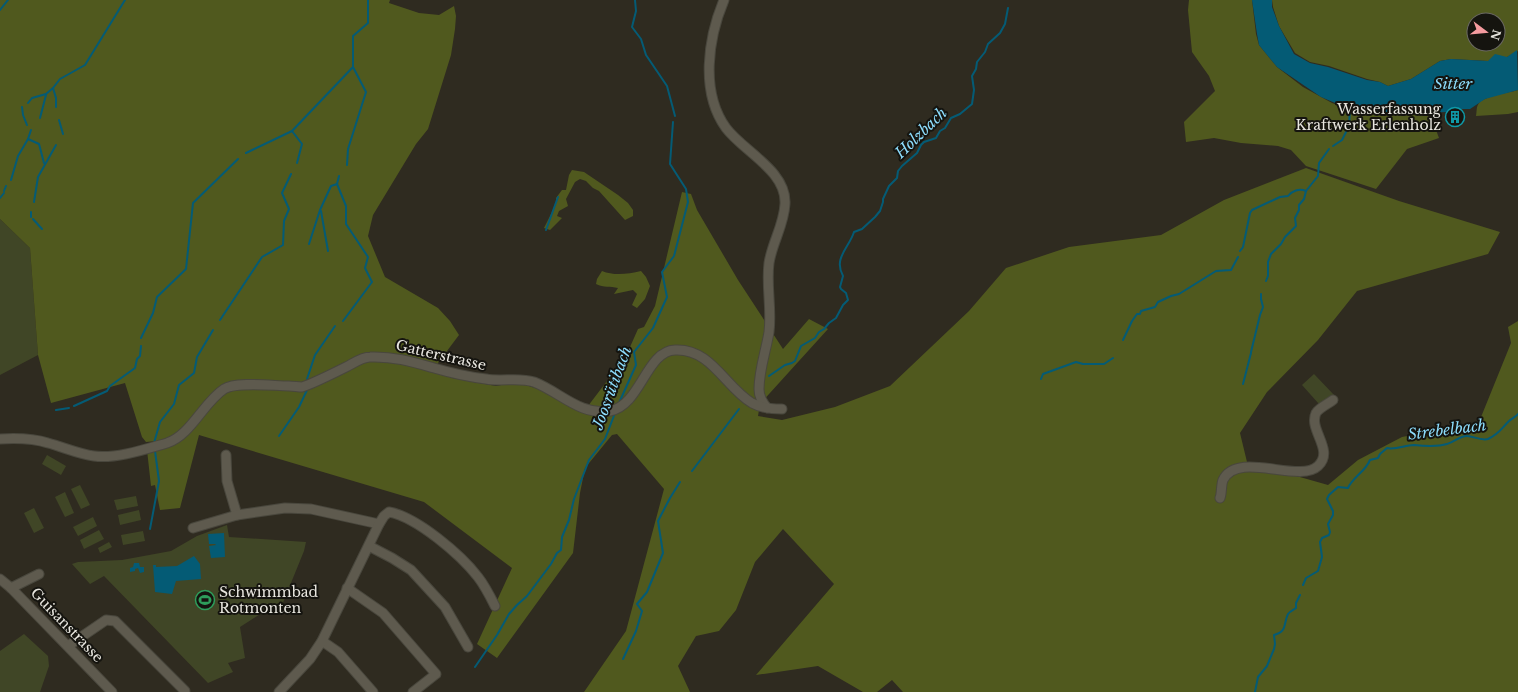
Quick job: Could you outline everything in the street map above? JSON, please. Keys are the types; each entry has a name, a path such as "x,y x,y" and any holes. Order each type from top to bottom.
{"street":[{"path":"724,0 714,28 709,66 713,102 718,116 726,129 761,160 781,184 785,194 784,216 769,262 769,333 762,364 759,388 760,398 767,408"},
{"name":"Gatterstrasse","path":"0,439 11,438 37,440 93,456 108,456 144,449 171,442 184,433 203,409 226,387 245,384 302,387 366,357 388,357 411,361 436,369 483,379 513,379 532,382 587,410 609,411 617,409 628,402 654,363 663,355 673,350 694,352 705,359 752,403 767,408 782,409"},
{"path":"1220,498 1223,480 1228,474 1237,469 1260,467 1302,473 1319,465 1323,458 1323,448 1317,430 1315,417 1316,412 1333,400"},
{"path":"226,455 227,481 237,515"},
{"path":"193,528 237,515 285,508 311,509 379,524"},
{"path":"279,692 310,659 322,641 379,524 384,516 390,512 399,514 410,520 450,548 479,578 495,606"},
{"path":"369,546 411,570 445,607 468,647"},
{"path":"11,588 39,574"},
{"name":"Guisanstrasse","path":"0,579 11,588 112,692"},
{"path":"347,588 383,613 436,674 413,692"},
{"path":"68,646 106,620 115,622 185,691"},
{"path":"322,641 338,652 373,692"}],"green space":[{"path":"0,0 390,0 389,3 419,13 439,15 454,6 456,16 451,55 428,129 416,144 373,215 368,236 385,277 438,308 450,321 459,335 438,363 436,368 366,354 301,385 224,385 182,431 168,440 146,442 142,437 125,383 51,403 38,355 30,248 0,219"},
{"path":"1189,0 1252,0 1256,34 1259,45 1277,67 1303,87 1332,103 1357,112 1422,112 1431,120 1439,138 1407,149 1376,189 1306,166 1291,150 1278,146 1241,143 1214,138 1186,142 1184,122 1215,91 1209,76 1192,52 1188,10"},
{"path":"1272,0 1518,0 1518,51 1507,57 1488,61 1451,59 1440,61 1411,79 1388,86 1380,82 1329,66 1310,62 1295,53 1279,26"},
{"path":"1518,90 1518,112 1476,116 1477,106 1486,98"},
{"path":"1306,168 1399,201 1500,232 1488,254 1357,291 1318,340 1267,392 1240,433 1247,462 1328,485 1358,460 1402,437 1479,422 1511,343 1508,327 1518,321 1518,692 903,692 892,680 877,692 863,692 818,666 756,675 834,584 783,529 755,562 736,610 719,631 696,636 678,666 690,692 584,692 626,631 664,489 617,434 612,435 585,468 580,493 573,553 497,658 477,644 512,568 424,502 199,435 180,508 160,510 155,485 151,486 147,450 173,445 227,388 302,388 367,358 436,370 452,378 496,386 507,384 526,385 588,406 626,356 638,329 644,327 655,306 682,192 691,194 697,210 738,280 783,349 809,319 828,329 760,404 758,416 782,420 835,407 890,386 969,311 1006,268 1069,247 1161,235 1224,200"},
{"path":"572,170 584,172 618,195 628,203 633,210 633,216 625,220 599,191 593,188 586,181 580,179 575,182 566,199 568,206 559,211 557,216 562,218 550,230 544,228 556,204 556,198 562,190 566,190 569,175"},
{"path":"0,219 30,248 38,355 0,375"},
{"path":"602,271 611,274 621,274 641,271 646,277 650,286 645,299 637,308 632,305 637,294 633,290 614,294 618,288 596,284"},
{"path":"1314,374 1335,396 1323,404 1319,404 1302,385"},
{"path":"47,455 66,466 61,475 42,464"},
{"path":"80,485 90,505 81,509 71,489"},
{"path":"65,492 74,513 65,517 55,497"},
{"path":"136,496 138,506 117,510 114,500"},
{"path":"34,508 44,528 34,533 24,513"},
{"path":"139,510 141,520 120,525 118,515"},
{"path":"93,517 97,526 78,536 73,527"},
{"name":"Schwimmbad Rotmonten","path":"227,525 229,537 306,542 304,551 282,605 262,613 240,627 245,658 228,663 233,672 208,683 104,576 90,584 72,564 78,562 122,560 171,551 197,536"},
{"path":"99,530 104,539 84,549 80,540"},
{"path":"143,531 145,541 123,545 121,535"},
{"path":"109,542 112,547 100,553 98,548"},
{"path":"24,634 48,656 49,666 40,692 0,692 0,651"}],"water":[{"name":"Sitter","path":"1252,0 1272,0 1272,7 1279,26 1294,54 1310,63 1328,67 1367,80 1380,82 1388,86 1411,79 1440,61 1451,59 1488,61 1495,54 1507,57 1517,50 1518,90 1485,99 1470,109 1450,109 1450,112 1405,113 1357,111 1347,108 1321,97 1277,67 1259,45"},
{"path":"224,533 225,557 211,558 209,546 216,545 209,544 208,534"},
{"path":"194,556 200,564 201,579 176,581 172,594 155,592 153,565 156,565 156,567 177,566"},
{"path":"134,563 139,563 140,567 144,567 144,572 140,573 138,568 135,569 135,571 130,572 130,568 133,567"}],"waterway":[{"path":"0,10 8,0"},
{"path":"56,107 56,98 53,88 60,79 85,65 125,0"},
{"path":"347,165 348,149 366,92 353,67 353,36 368,23 368,0"},
{"name":"Joosrütibach","path":"635,0 636,11 632,27 641,39 646,55 667,86 675,116"},
{"name":"Holzbach","path":"769,376 785,365 795,361 801,346 815,338 819,332 836,318 843,305 848,300 846,293 840,287 843,276 840,270 840,264 843,253 854,232 862,229 880,211 883,199 889,186 897,178 898,171 917,153 921,145 924,142 936,138 951,118 960,114 972,104 974,90 972,76 976,69 977,62 985,52 988,44 1000,33 1005,24 1008,8"},
{"path":"246,153 292,131 353,67"},
{"path":"28,103 32,98 46,94 53,88"},
{"path":"40,118 46,95"},
{"path":"22,107 27,125"},
{"path":"1333,146 1342,140 1349,126 1350,108"},
{"path":"59,120 63,134"},
{"name":"Joosrütibach","path":"619,403 636,365 634,352 653,328 667,297 662,272 674,256 688,202 686,189 670,164 673,122"},
{"path":"11,180 18,156 28,139 31,130"},
{"path":"292,131 302,144 297,163"},
{"path":"28,139 39,144 44,163"},
{"path":"34,202 38,177 56,145"},
{"path":"1266,281 1268,276 1268,262 1271,254 1296,226 1295,218 1299,210 1299,205 1304,199 1306,191 1318,176 1319,163 1329,149"},
{"path":"141,338 153,313 157,297 186,269 193,203 238,159"},
{"path":"220,320 262,257 283,245 284,221 289,209 282,193 291,174"},
{"path":"339,176 337,184 346,206 346,224 368,257 365,268 372,282 343,321"},
{"path":"309,244 320,210 331,186 337,184"},
{"path":"4,191 6,186"},
{"path":"1240,251 1243,247 1250,213 1252,210 1280,197 1288,196 1296,190 1306,191"},
{"path":"0,198 4,193"},
{"path":"546,230 558,197"},
{"path":"321,211 328,251"},
{"path":"31,212 31,217"},
{"path":"33,219 42,229"},
{"path":"1123,340 1132,321 1137,314 1140,314 1141,311 1155,307 1158,302 1179,294 1216,271 1231,270 1238,257"},
{"path":"1251,352 1263,307 1261,294"},
{"path":"307,379 315,355 335,326"},
{"path":"154,443 160,422 174,404 179,385 194,373 197,357 213,330"},
{"path":"74,406 107,391 110,386 135,368 137,359 140,356 141,346"},
{"path":"1243,384 1251,353"},
{"path":"1041,379 1043,374 1076,362 1083,364 1104,364 1113,358"},
{"path":"279,436 299,407 307,390"},
{"path":"56,410 69,408"},
{"name":"Holzbach","path":"692,471 739,409"},
{"name":"Joosrütibach","path":"475,667 497,635 509,614 527,596 551,564 557,553 561,550 562,537 569,520 574,499 589,460 605,439 615,413"},
{"name":"Strebelbach","path":"1303,585 1306,578 1318,571 1322,557 1320,542 1322,538 1329,535 1330,532 1328,524 1333,515 1333,511 1327,499 1329,495 1338,487 1348,488 1370,460 1378,458 1387,448 1414,445 1439,446 1467,436 1488,439 1518,414"},
{"path":"150,529 159,481 155,451"},
{"name":"Holzbach","path":"623,659 636,631 642,611 637,604 647,592 663,553 658,521 680,482"},
{"name":"Strebelbach","path":"1255,692 1258,677 1267,666 1274,649 1274,635 1283,629 1288,614 1296,608 1296,603 1300,595"}],"place":[{"name":"Wasserfassung Kraftwerk Erlenholz","path":"1455,117"},
{"name":"Schwimmbad Rotmonten","path":"205,600"}]}
